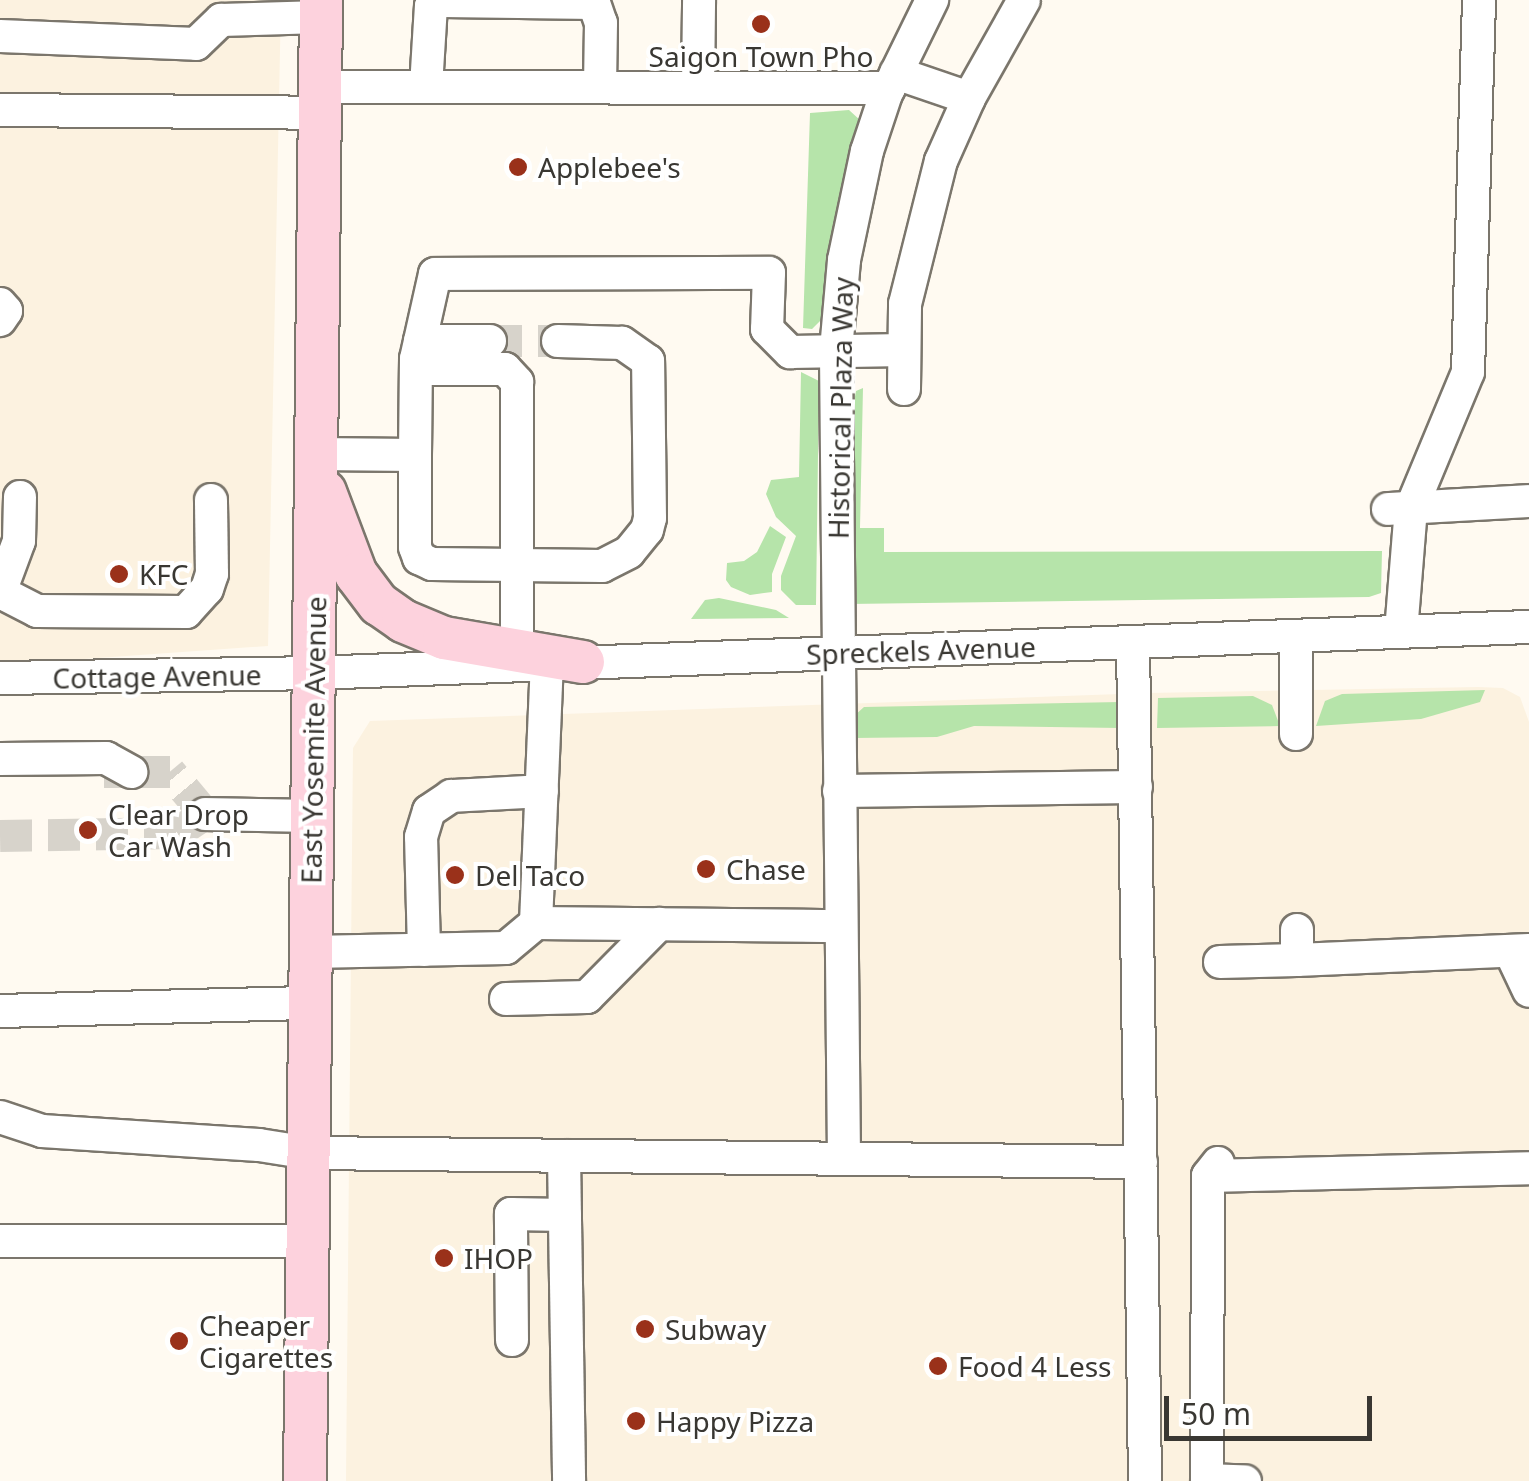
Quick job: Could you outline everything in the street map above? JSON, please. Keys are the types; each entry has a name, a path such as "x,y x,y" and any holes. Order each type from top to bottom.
{"main road":[{"name":"East Yosemite Avenue","path":"305,1481 321,8"},
{"path":"316,462 356,574 380,604 403,620 444,638 549,659"}],"street":[{"path":"698,88 700,0"},
{"name":"Historical Plaza Way","path":"844,1158 836,350 844,260 867,151 892,81 932,0"},
{"path":"904,389 905,304 936,179 969,98 1024,0"},
{"path":"1401,632 1400,509 1468,372 1479,0"},
{"path":"426,87 430,6 443,1 594,2 601,23 600,87"},
{"path":"0,36 196,44 222,20 321,8"},
{"path":"0,110 320,100 426,87 698,88 892,81 969,98"},
{"path":"558,341 622,343 648,361 650,518 639,542 616,561 602,566 432,564 419,558 415,547 418,355 435,274 769,273 768,329 790,352 904,350"},
{"path":"0,304 6,311 0,320"},
{"path":"418,355 490,341"},
{"path":"418,355 505,368 514,374 516,564 549,659 536,923"},
{"path":"316,462 415,455"},
{"path":"20,496 19,541 3,584 6,595 37,611 186,612 207,589 212,574 211,500"},
{"path":"1400,509 1529,500"},
{"name":"Spreckels Avenue","path":"314,672 549,659 837,653 1529,627"},
{"path":"1296,636 1296,734"},
{"path":"1133,642 1146,1481"},
{"name":"Cottage Avenue","path":"0,678 314,672"},
{"path":"0,759 106,758 131,772"},
{"path":"839,791 1136,788"},
{"path":"424,950 421,837 430,811 451,796 542,791"},
{"path":"205,814 312,816"},
{"path":"311,952 506,948 536,923 841,926"},
{"path":"506,999 588,997 658,924"},
{"path":"1220,962 1297,945 1417,943 1520,950 1529,991"},
{"path":"0,1011 310,1003"},
{"path":"0,1117 42,1131 258,1145 309,1153 1140,1162"},
{"path":"564,1156 569,1481"},
{"path":"1246,1481 1207,1480 1213,1169 1529,1168"},
{"path":"512,1340 511,1214 565,1214"},
{"path":"0,1241 308,1241"}],"shaded area":[{"path":"0,0 281,0 268,646 0,665"},
{"path":"1503,688 1520,697 1529,722 1529,1481 346,1481 353,748 370,721 1147,693"}],"green space":[{"path":"849,110 861,121 838,204 821,320 812,329 803,328 810,113"},
{"path":"801,372 819,381 816,605 796,605 781,590 781,576 796,536 776,517 766,494 771,480 799,477"},
{"path":"863,388 860,528 884,528 884,552 1382,551 1381,593 1369,597 848,604 854,402 856,391"},
{"path":"770,526 786,537 772,574 772,592 750,595 731,587 726,580 727,563 744,561 757,552"},
{"path":"719,598 776,610 789,618 691,619 705,600"},
{"path":"1485,690 1480,702 1421,719 1316,726 1325,701 1342,694"},
{"path":"1253,696 1272,705 1280,726 1157,728 1158,698"},
{"path":"1120,702 1120,728 974,726 937,737 854,738 854,716 864,707"}],"tunnel":[{"path":"490,341 558,341"},
{"path":"0,836 177,833 205,814 170,772 104,772"}],"place":[{"name":"Saigon Town Pho","path":"761,24"},
{"name":"Applebee's","path":"518,167"},
{"name":"KFC","path":"119,574"},
{"name":"Clear Drop Car Wash","path":"88,830"},
{"name":"Chase","path":"706,869"},
{"name":"Del Taco","path":"455,875"},
{"name":"IHOP","path":"444,1258"},
{"name":"Subway","path":"645,1329"},
{"name":"Cheaper Cigarettes","path":"179,1341"},
{"name":"Food 4 Less","path":"938,1366"},
{"name":"Happy Pizza","path":"636,1421"}]}
